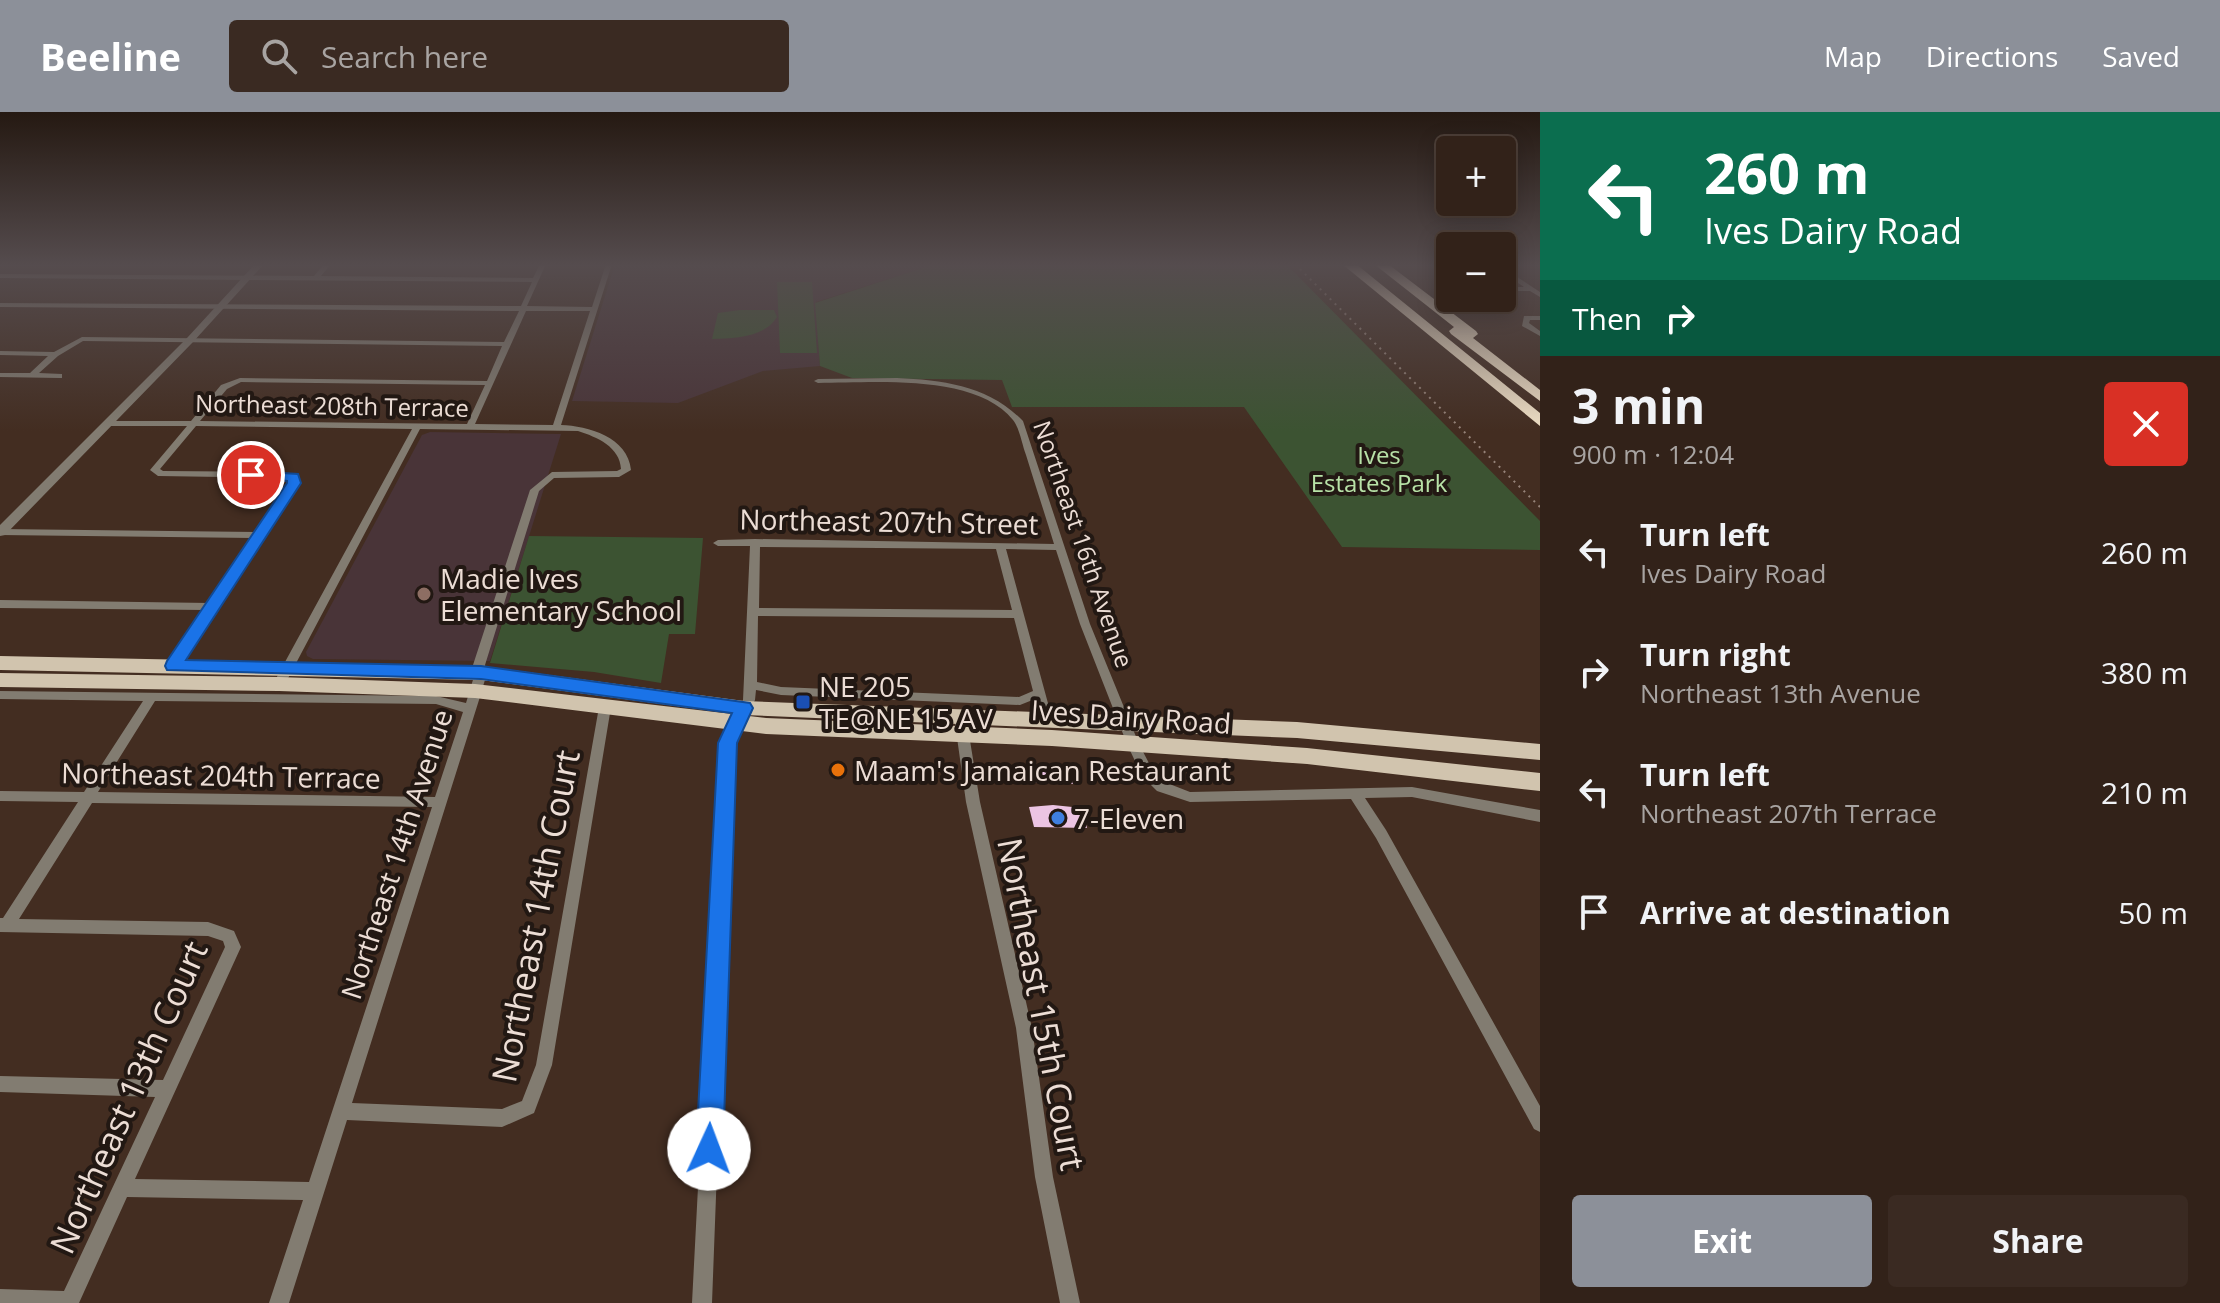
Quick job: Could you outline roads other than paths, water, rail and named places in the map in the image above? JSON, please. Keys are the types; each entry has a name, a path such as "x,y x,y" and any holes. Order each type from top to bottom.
{"highway":[{"path":"1410,320 1478,376 1540,435"},
{"path":"1417,320 1540,421"},
{"path":"1427,320 1540,410"},
{"path":"1442,320 1540,397"},
{"path":"1452,320 1540,390"},
{"path":"1496,353 1540,383"}],"main road":[{"name":"Ives Dairy Road","path":"0,663 174,666 740,715"},
{"name":"Ives Dairy Road","path":"0,680 284,675"},
{"name":"Ives Dairy Road","path":"475,691 605,707 961,725 1133,744 1406,765 1540,782"},
{"name":"Ives Dairy Road","path":"961,725 1046,718 1297,730 1540,752"}],"street":[{"path":"0,532 208,320"},
{"path":"470,427 519,320"},
{"path":"556,428 592,320"},
{"path":"1526,320 1525,324 1540,334"},
{"path":"33,375 55,354 82,339 507,344"},
{"path":"0,353 55,354"},
{"path":"0,375 59,376"},
{"path":"174,666 294,483 294,477 281,475 161,474 155,470 224,387 240,380 490,383"},
{"name":"Northeast 16th Avenue","path":"818,381 940,383 977,393 1003,406 1019,421 1085,624 1133,744 1147,772 1162,787 1190,797 1412,792 1540,816"},
{"name":"Northeast 208th Terrace","path":"108,423 556,428"},
{"path":"284,675 417,427"},
{"name":"Northeast 14th Avenue","path":"279,1303 475,691 479,665 535,490 552,475 609,476 626,470 627,463 622,454 603,439 579,428 556,428"},
{"path":"0,532 260,535"},
{"path":"702,1303 727,743 749,700 755,612 755,542"},
{"name":"Northeast 207th Street","path":"718,543 1060,547"},
{"path":"1000,545 1046,718"},
{"path":"0,604 212,607"},
{"path":"755,612 1017,614"},
{"path":"751,685 781,691 1020,701 1039,693"},
{"path":"0,695 436,700 475,691"},
{"path":"4,925 151,698"},
{"name":"Northeast 14th Court","path":"341,1111 502,1118 528,1107 544,1065 605,707"},
{"name":"Northeast 15th Court","path":"961,725 973,802 1024,1028 1044,1177 1070,1303"},
{"path":"1354,792 1386,844 1540,1123"},
{"name":"Northeast 204th Terrace","path":"0,796 440,802"},
{"name":"Northeast 13th Court","path":"4,925 208,929 229,936 233,947 70,1302"},
{"path":"0,1084 167,1089"},
{"path":"121,1188 314,1191"},
{"path":"0,1299 70,1302"}],"railway":[{"path":"1351,320 1540,507"}],"place":[{"name":"Madie Ives Elementary School","path":"424,594"},
{"name":"NE 205 TE@NE 15 AV","path":"803,702"},
{"name":"Maam's Jamaican Restaurant","path":"838,770"},
{"name":"7-Eleven","path":"1058,818"}],"park label":[{"name":"Ives Estates Park","path":"1379,468"}]}
